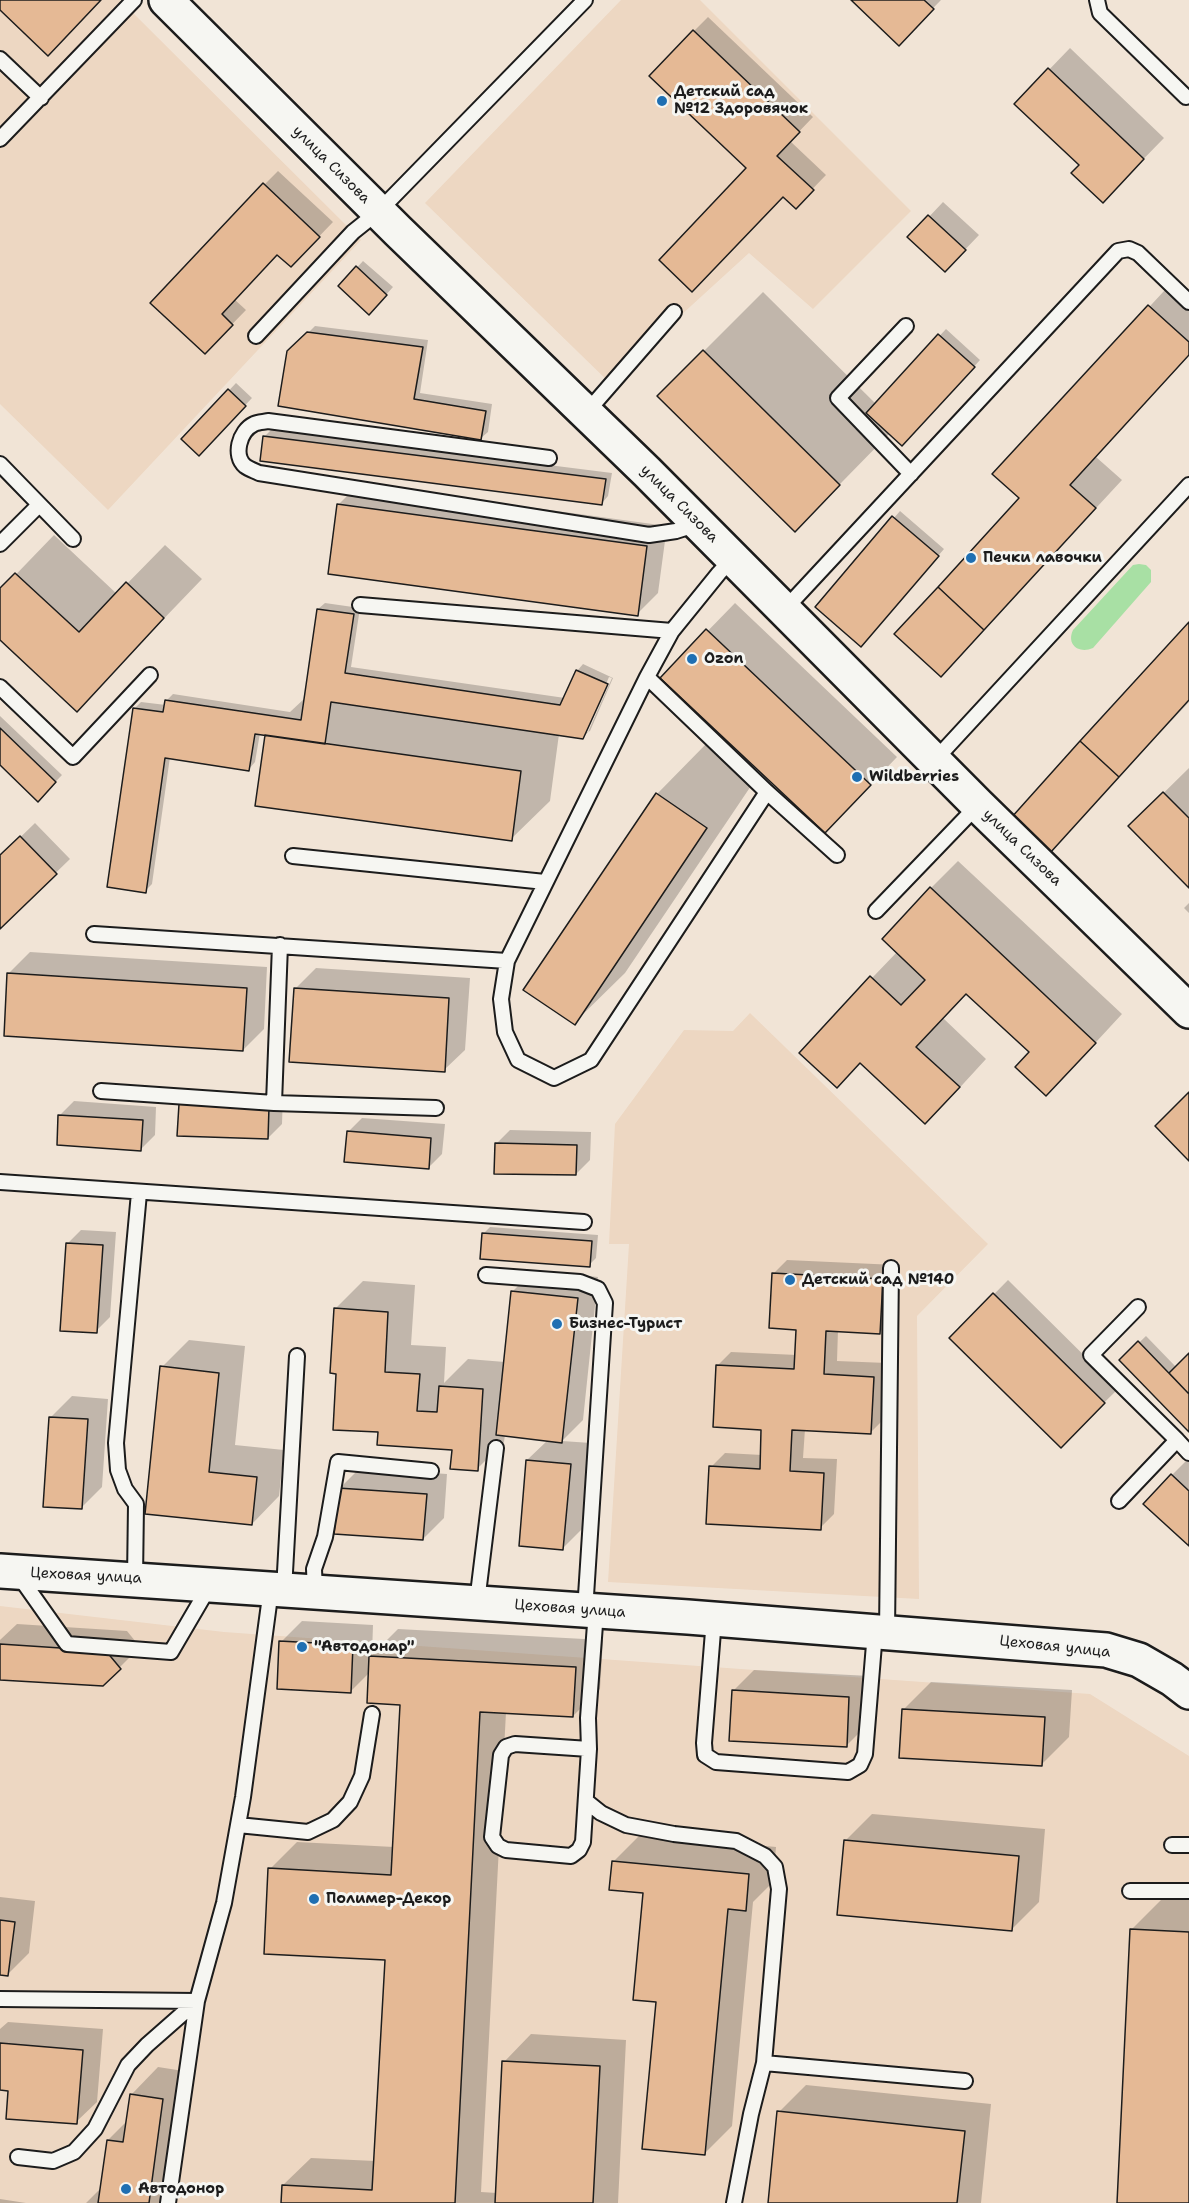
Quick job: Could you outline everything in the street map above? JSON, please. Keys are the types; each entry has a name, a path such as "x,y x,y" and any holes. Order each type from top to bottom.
{"main road":[{"name":"улица Сизова","path":"166,0 378,212 785,609 978,805 1189,1011"},
{"name":"Цеховая улица","path":"8,1571 714,1619 1106,1650 1139,1660 1172,1665 1189,1672"},
{"name":"Цеховая улица","path":"1139,1660 1189,1692"}],"lane":[{"path":"0,139 134,0"},
{"path":"256,336 353,232 378,212 585,0"},
{"path":"1097,0 1100,13 1186,97"},
{"path":"0,59 40,98"},
{"path":"785,609 1118,251 1129,249 1138,253 1189,302"},
{"path":"586,413 674,312"},
{"path":"906,326 838,398 911,474"},
{"path":"549,458 268,421 254,424 244,432 239,445 239,457 245,466 259,473 649,535 676,531 698,524"},
{"path":"0,464 73,539"},
{"path":"934,761 1189,485"},
{"path":"0,544 39,505"},
{"path":"732,559 672,632 647,677 507,961 501,999 502,1010 505,1032 518,1060 554,1078 591,1059 767,792"},
{"path":"360,605 672,632"},
{"path":"0,687 74,757 150,675"},
{"path":"647,677 767,792 837,855"},
{"path":"876,911 978,805"},
{"path":"292,856 545,882"},
{"path":"94,934 507,961"},
{"path":"274,1103 280,945"},
{"path":"101,1091 274,1103 436,1108"},
{"path":"0,1182 584,1222"},
{"path":"135,1579 136,1504 125,1489 118,1470 116,1443 139,1193"},
{"path":"714,1619 705,1755 716,1762 848,1772 860,1765 865,1754 881,1632 891,1268"},
{"path":"486,1275 580,1282 598,1288 605,1303 591,1611 589,1749 583,1842 579,1850 571,1856 506,1850 498,1846 492,1837 501,1755 506,1747 515,1744 589,1749"},
{"path":"1138,1307 1091,1356 1189,1453"},
{"path":"168,2203 197,2001 224,1903 238,1825 290,1590 297,1356"},
{"path":"1119,1501 1176,1440"},
{"path":"477,1602 496,1449"},
{"path":"290,1590 314,1569 325,1537 338,1462 430,1471"},
{"path":"8,1571 67,1644 171,1652 211,1584"},
{"path":"238,1825 308,1832 333,1820 350,1802 362,1776 372,1714"},
{"path":"586,1801 601,1813 626,1825 674,1834 736,1841 765,1856 775,1867 779,1889 764,2062 751,2114 734,2203"},
{"path":"1172,1845 1189,1845"},
{"path":"1130,1891 1189,1891"},
{"path":"0,1999 197,2001"},
{"path":"18,2157 53,2161 74,2151 95,2128 128,2065 197,2001"},
{"path":"764,2062 965,2080"}],"shaded area":[{"path":"0,0 120,0 361,240 108,510 0,404"},
{"name":"Детский сад №12 Здоровячок","path":"621,0 700,0 911,211 813,309 749,253 680,316 615,388 425,203"},
{"name":"Детский сад №140","path":"750,1013 988,1244 917,1316 919,1599 608,1582 629,1244 609,1244 615,1124 684,1030 733,1031"},
{"path":"0,1606 224,1632 1090,1694 1189,1756 1189,2203 0,2203"}],"green space":[{"path":"1133,565 1146,565 1151,570 1151,582 1093,648 1083,650 1075,647 1071,640 1073,630"}],"building":[{"path":"0,0 101,0 48,56 0,10"},
{"path":"851,0 924,0 934,9 899,46"},
{"path":"693,30 800,132 777,156 814,190 796,209 783,197 692,292 659,260 746,168 649,76"},
{"path":"1048,68 1144,159 1103,203 1071,173 1079,165 1014,104"},
{"path":"263,183 320,237 291,267 277,255 222,314 233,325 205,354 150,303"},
{"path":"928,215 966,250 945,272 907,237"},
{"path":"356,266 387,295 369,315 338,286"},
{"path":"1148,305 1189,342 1189,355 1070,485 1096,508 984,630 938,587 1019,498 992,474"},
{"path":"307,332 423,347 414,399 486,411 481,440 278,406 287,351"},
{"path":"938,334 975,367 902,446 866,413"},
{"path":"703,350 840,485 795,532 657,396"},
{"path":"228,389 246,406 199,456 181,439"},
{"path":"263,436 606,479 602,505 260,461"},
{"path":"337,504 647,546 638,616 328,574"},
{"path":"892,516 939,556 861,647 815,607"},
{"path":"15,573 79,632 126,582 164,618 77,712 0,640 0,588"},
{"path":"938,587 984,630 941,677 894,634"},
{"path":"317,609 354,614 345,673 560,705 576,670 608,684 583,739 331,702 325,744 255,734 249,771 165,758 146,893 107,887 133,708 163,712 165,700 301,720"},
{"path":"1189,622 1189,700 1119,777 1080,741"},
{"path":"706,629 871,785 825,833 660,678"},
{"path":"0,728 56,782 38,802 0,765"},
{"path":"265,735 521,771 512,841 255,806"},
{"path":"1080,741 1119,777 1050,853 1011,818"},
{"path":"1163,792 1189,818 1189,888 1128,826"},
{"path":"656,793 707,828 575,1025 523,990"},
{"path":"20,836 57,874 0,929 0,855"},
{"path":"930,887 1096,1043 1046,1096 1015,1067 1029,1052 966,994 916,1047 960,1087 925,1124 860,1063 837,1088 799,1053 870,976 901,1005 925,980 882,939"},
{"path":"7,973 247,988 243,1051 4,1036"},
{"path":"294,988 449,998 445,1072 289,1062"},
{"path":"1189,1092 1189,1161 1155,1126"},
{"path":"179,1104 269,1107 268,1139 177,1136"},
{"path":"58,1115 143,1120 141,1151 57,1145"},
{"path":"347,1131 431,1138 429,1169 344,1162"},
{"path":"495,1143 577,1145 576,1175 494,1174"},
{"path":"482,1233 592,1241 590,1267 480,1259"},
{"path":"66,1243 103,1245 97,1333 60,1331"},
{"path":"772,1273 883,1279 880,1334 826,1331 824,1374 874,1377 871,1434 792,1430 790,1471 824,1473 821,1530 706,1524 709,1466 760,1469 761,1430 713,1427 716,1365 794,1369 796,1330 769,1328"},
{"path":"511,1291 578,1298 562,1443 496,1435"},
{"path":"993,1293 1105,1403 1061,1448 949,1338"},
{"path":"334,1308 388,1312 385,1372 420,1374 417,1411 437,1412 439,1386 483,1389 478,1471 450,1469 452,1450 377,1445 378,1432 333,1430 336,1374 330,1373"},
{"path":"1138,1341 1189,1394 1189,1432 1119,1360"},
{"path":"1189,1353 1189,1394 1169,1373"},
{"path":"160,1366 219,1373 209,1472 257,1477 252,1525 145,1514"},
{"path":"49,1417 88,1419 82,1509 43,1507"},
{"path":"526,1460 571,1464 563,1550 519,1546"},
{"path":"1171,1474 1189,1491 1189,1546 1143,1504"},
{"path":"338,1488 427,1494 423,1540 334,1534"},
{"path":"279,1641 353,1645 351,1693 277,1689"},
{"path":"0,1644 106,1651 121,1669 103,1686 0,1680"},
{"path":"369,1656 576,1667 573,1717 480,1712 455,2203 281,2203 282,2185 372,2190 385,1960 264,1954 268,1868 391,1875 400,1705 367,1703"},
{"path":"732,1690 849,1697 847,1747 729,1741"},
{"path":"902,1709 1045,1717 1042,1766 899,1758"},
{"path":"844,1840 1019,1856 1012,1931 837,1915"},
{"path":"612,1861 749,1874 746,1911 728,1909 705,2155 642,2149 656,2002 633,2000 643,1893 609,1890"},
{"path":"0,1920 15,1922 8,1976 0,1975"},
{"path":"1130,1929 1189,1932 1189,2203 1117,2203"},
{"path":"0,2043 83,2050 77,2124 6,2119 8,2091 0,2090"},
{"path":"502,2061 600,2066 593,2203 495,2203"},
{"path":"130,2094 163,2099 149,2203 98,2203 107,2140 123,2142"},
{"path":"777,2111 965,2131 957,2203 768,2203"}],"place":[{"name":"Детский сад №12 Здоровячок","path":"662,101"},
{"name":"Печки лавочки","path":"971,558"},
{"name":"Ozon","path":"692,659"},
{"name":"Wildberries","path":"857,777"},
{"name":"Детский сад №140","path":"790,1280"},
{"name":"Бизнес-Турист","path":"557,1324"},
{"name":"\"Автодонар\"","path":"302,1647"},
{"name":"Полимер-Декор","path":"314,1899"},
{"name":"Автодонор","path":"126,2189"}]}
